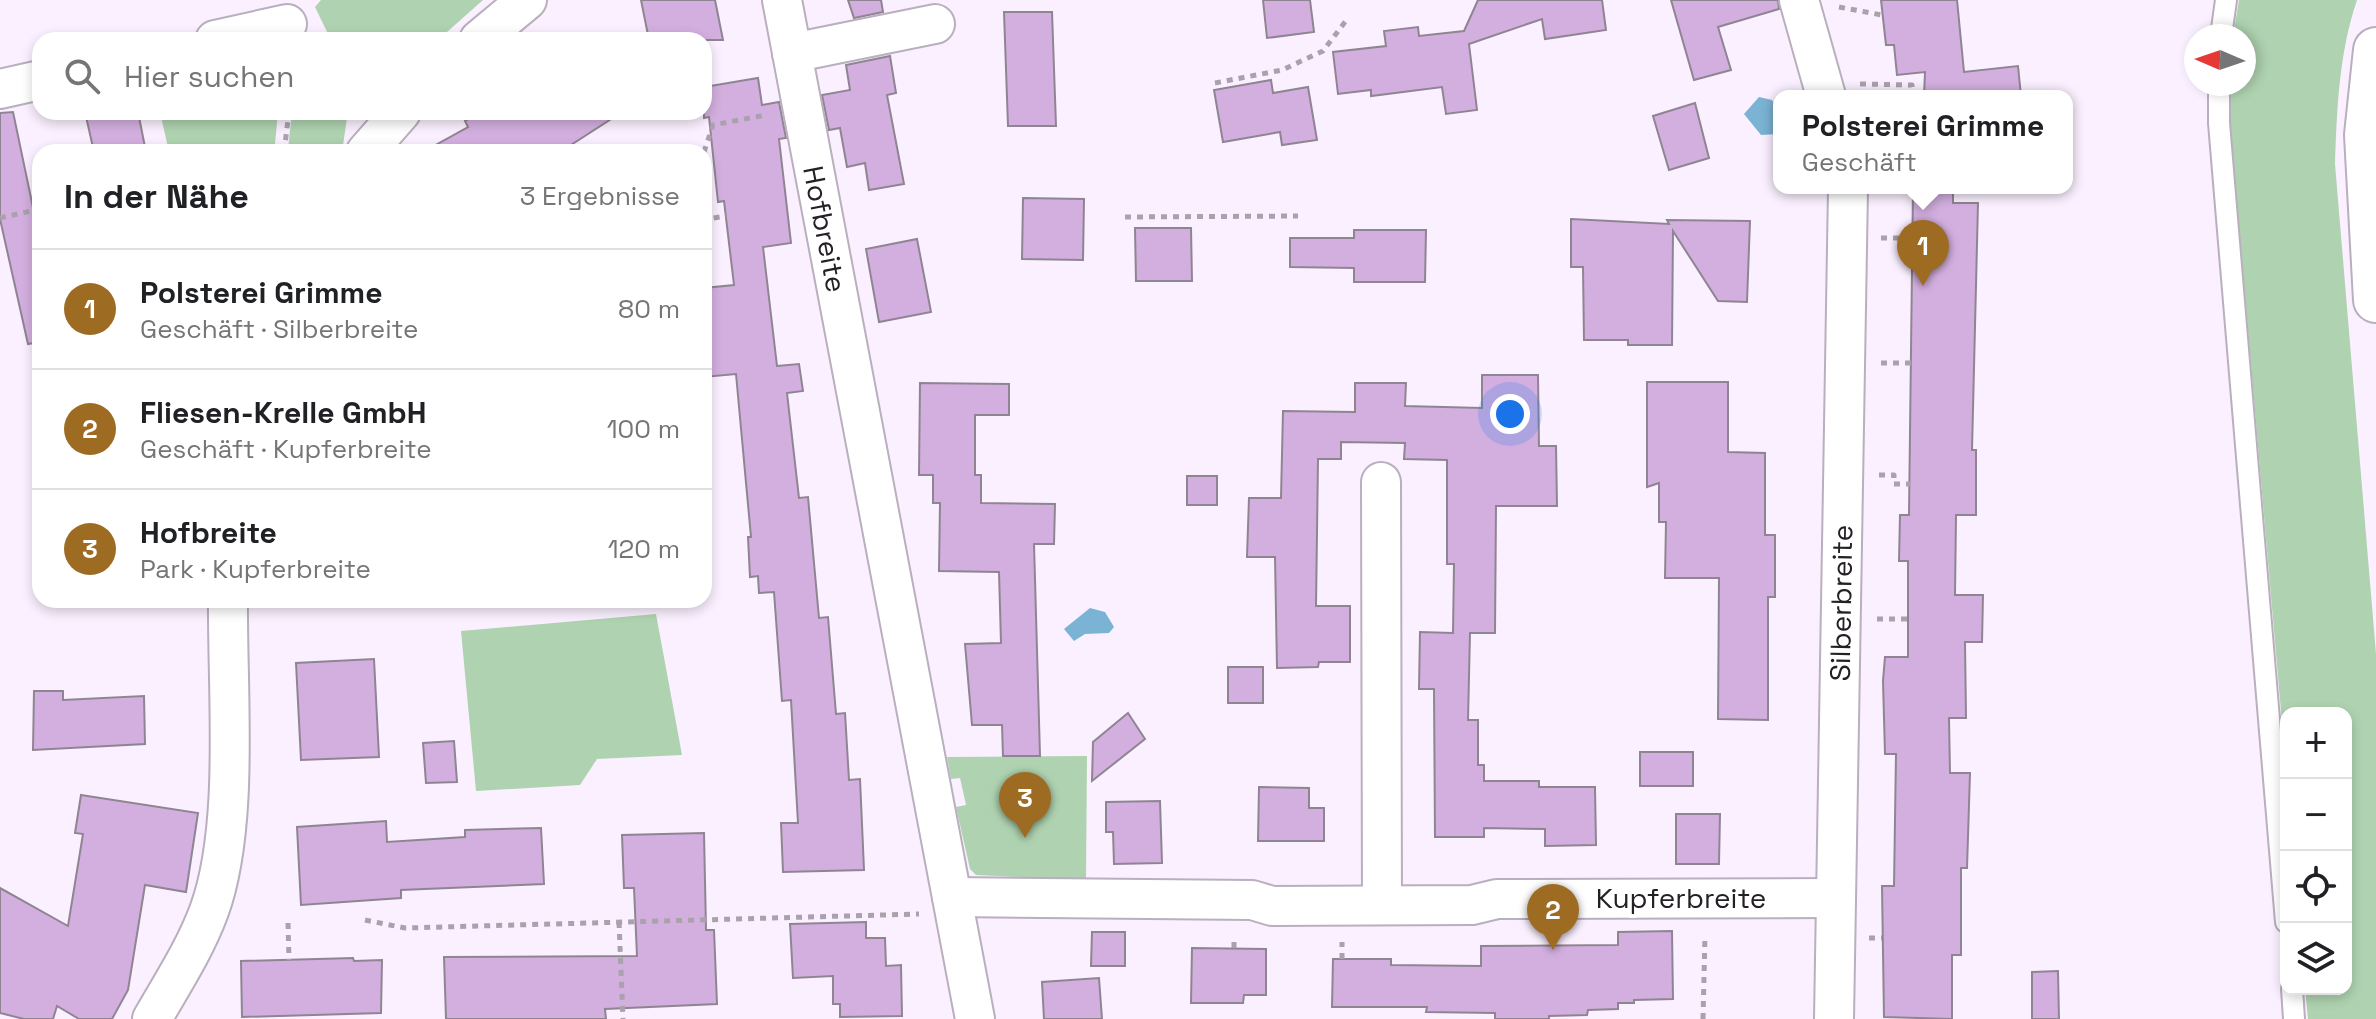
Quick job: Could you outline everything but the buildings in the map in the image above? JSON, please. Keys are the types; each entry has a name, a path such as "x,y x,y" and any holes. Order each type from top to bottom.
{"highway":[{"path":"2376,50 2367,135 2376,300"}],"street":[{"path":"489,32 527,0"},
{"name":"Hofbreite","path":"782,0 975,1019"},
{"path":"1799,0 1824,89"},
{"path":"241,32 292,16"},
{"path":"792,53 935,24"},
{"path":"0,89 32,82"},
{"path":"372,144 389,120"},
{"name":"Silberbreite","path":"1834,1019 1848,194"},
{"path":"1381,482 1382,905"},
{"path":"152,1019 209,910 220,868 227,817 228,608"},
{"name":"Kupferbreite","path":"953,905 1252,900 1272,906 1472,905 1497,899 1836,898"}],"lane":[{"path":"2223,24 2226,0"},
{"path":"2219,96 2220,139 2280,851"},
{"path":"2292,995 2294,1019"}],"path":[{"path":"1215,83 1282,70 1323,51 1348,18"},
{"path":"1824,89 1912,85 1912,90"},
{"path":"707,144 713,125 803,108"},
{"path":"285,144 288,120"},
{"path":"712,183 716,183"},
{"path":"0,218 32,211"},
{"path":"712,218 726,216"},
{"path":"1125,217 1298,216"},
{"path":"1703,1019 1706,898"},
{"path":"365,920 405,928 619,922 953,905"},
{"path":"619,922 623,1019"},
{"path":"288,923 289,960"}],"green space":[{"path":"321,0 483,0 447,32 327,32 315,7"},
{"path":"2239,0 2357,0 2343,60 2335,164 2376,654 2376,1019 2308,1019 2306,995 2352,995 2352,707 2281,707 2230,122 2230,96 2256,96 2256,24 2235,24"},
{"path":"162,120 277,120 275,144 167,144"},
{"path":"291,120 347,120 343,144 289,144"},
{"path":"656,614 682,755 597,759 580,785 476,791 461,631"},
{"path":"1087,756 1086,880 976,875 970,869 956,807 966,805 960,778 951,779 947,757"}],"water":[{"path":"1759,97 1772,100 1773,134 1761,135 1744,114"},
{"path":"1090,608 1105,612 1114,627 1109,633 1085,634 1074,641 1064,629"}],"place":[{"name":"Polsterei Grimme","path":"1923,286"},
{"name":"Hofbreite","path":"1025,838"},
{"name":"Fliesen-Krelle GmbH","path":"1553,950"}]}
